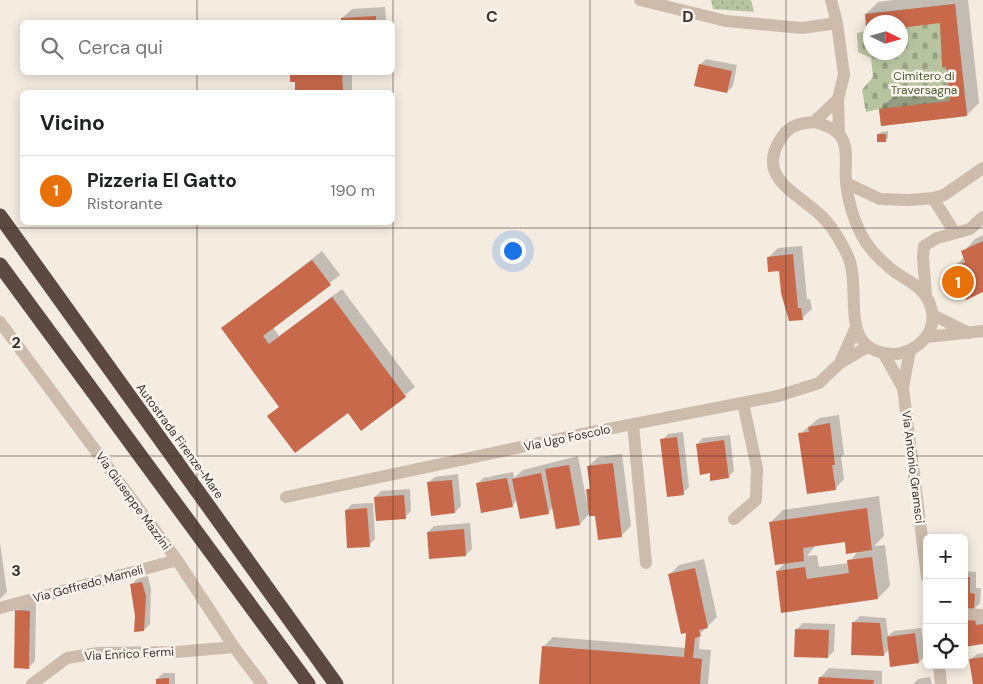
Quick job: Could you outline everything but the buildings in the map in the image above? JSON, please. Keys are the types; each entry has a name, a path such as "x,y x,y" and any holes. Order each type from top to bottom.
{"highway":[{"name":"Autostrada Firenze-Mare","path":"0,216 336,684"},
{"path":"0,265 308,684"}],"street":[{"path":"640,0 726,21 802,28 837,23"},
{"path":"832,0 844,75 838,99 839,134"},
{"path":"814,122 838,99"},
{"path":"926,296 916,285 888,267 865,242 853,218 846,183 847,148 839,134 828,126 814,122 799,122 786,131 774,153 776,174 789,192 811,206 827,221 847,253 854,283 856,327 859,339 867,347 884,354 900,354 910,350 926,338 932,326 933,315 926,296 924,246 937,238 970,229 983,217"},
{"path":"846,183 880,199 909,200 934,198 944,195 983,168"},
{"path":"934,198 955,233"},
{"path":"933,315 969,333"},
{"name":"Via Giuseppe Mazzini","path":"0,322 177,560 234,646 262,684"},
{"name":"Via Ugo Foscolo","path":"840,363 856,327"},
{"path":"926,338 983,331"},
{"name":"Via Ugo Foscolo","path":"286,497 633,424 778,396 819,383 840,363 867,347"},
{"name":"Via Antonio Gramsci","path":"910,350 903,388 923,545"},
{"name":"Via Antonio Gramsci","path":"884,354 903,388"},
{"path":"734,519 756,500 757,468 743,403"},
{"path":"633,424 646,563"},
{"name":"Via Goffredo Mameli","path":"0,608 177,560"},
{"path":"968,614 983,615"},
{"name":"Via Enrico Fermi","path":"32,684 67,658 98,653 177,652 234,646"},
{"path":"940,669 942,684"}],"green space":[{"path":"711,0 751,0 754,12 713,9"},
{"name":"Cimitero di Traversagna","path":"955,4 967,116 881,126 879,109 866,112 862,90 873,77 871,60 908,60 908,15 865,15"},
{"name":"Cimitero di Traversagna","path":"863,32 863,54 858,52 857,33"}],"place":[{"name":"Pizzeria El Gatto","path":"958,282"}]}
